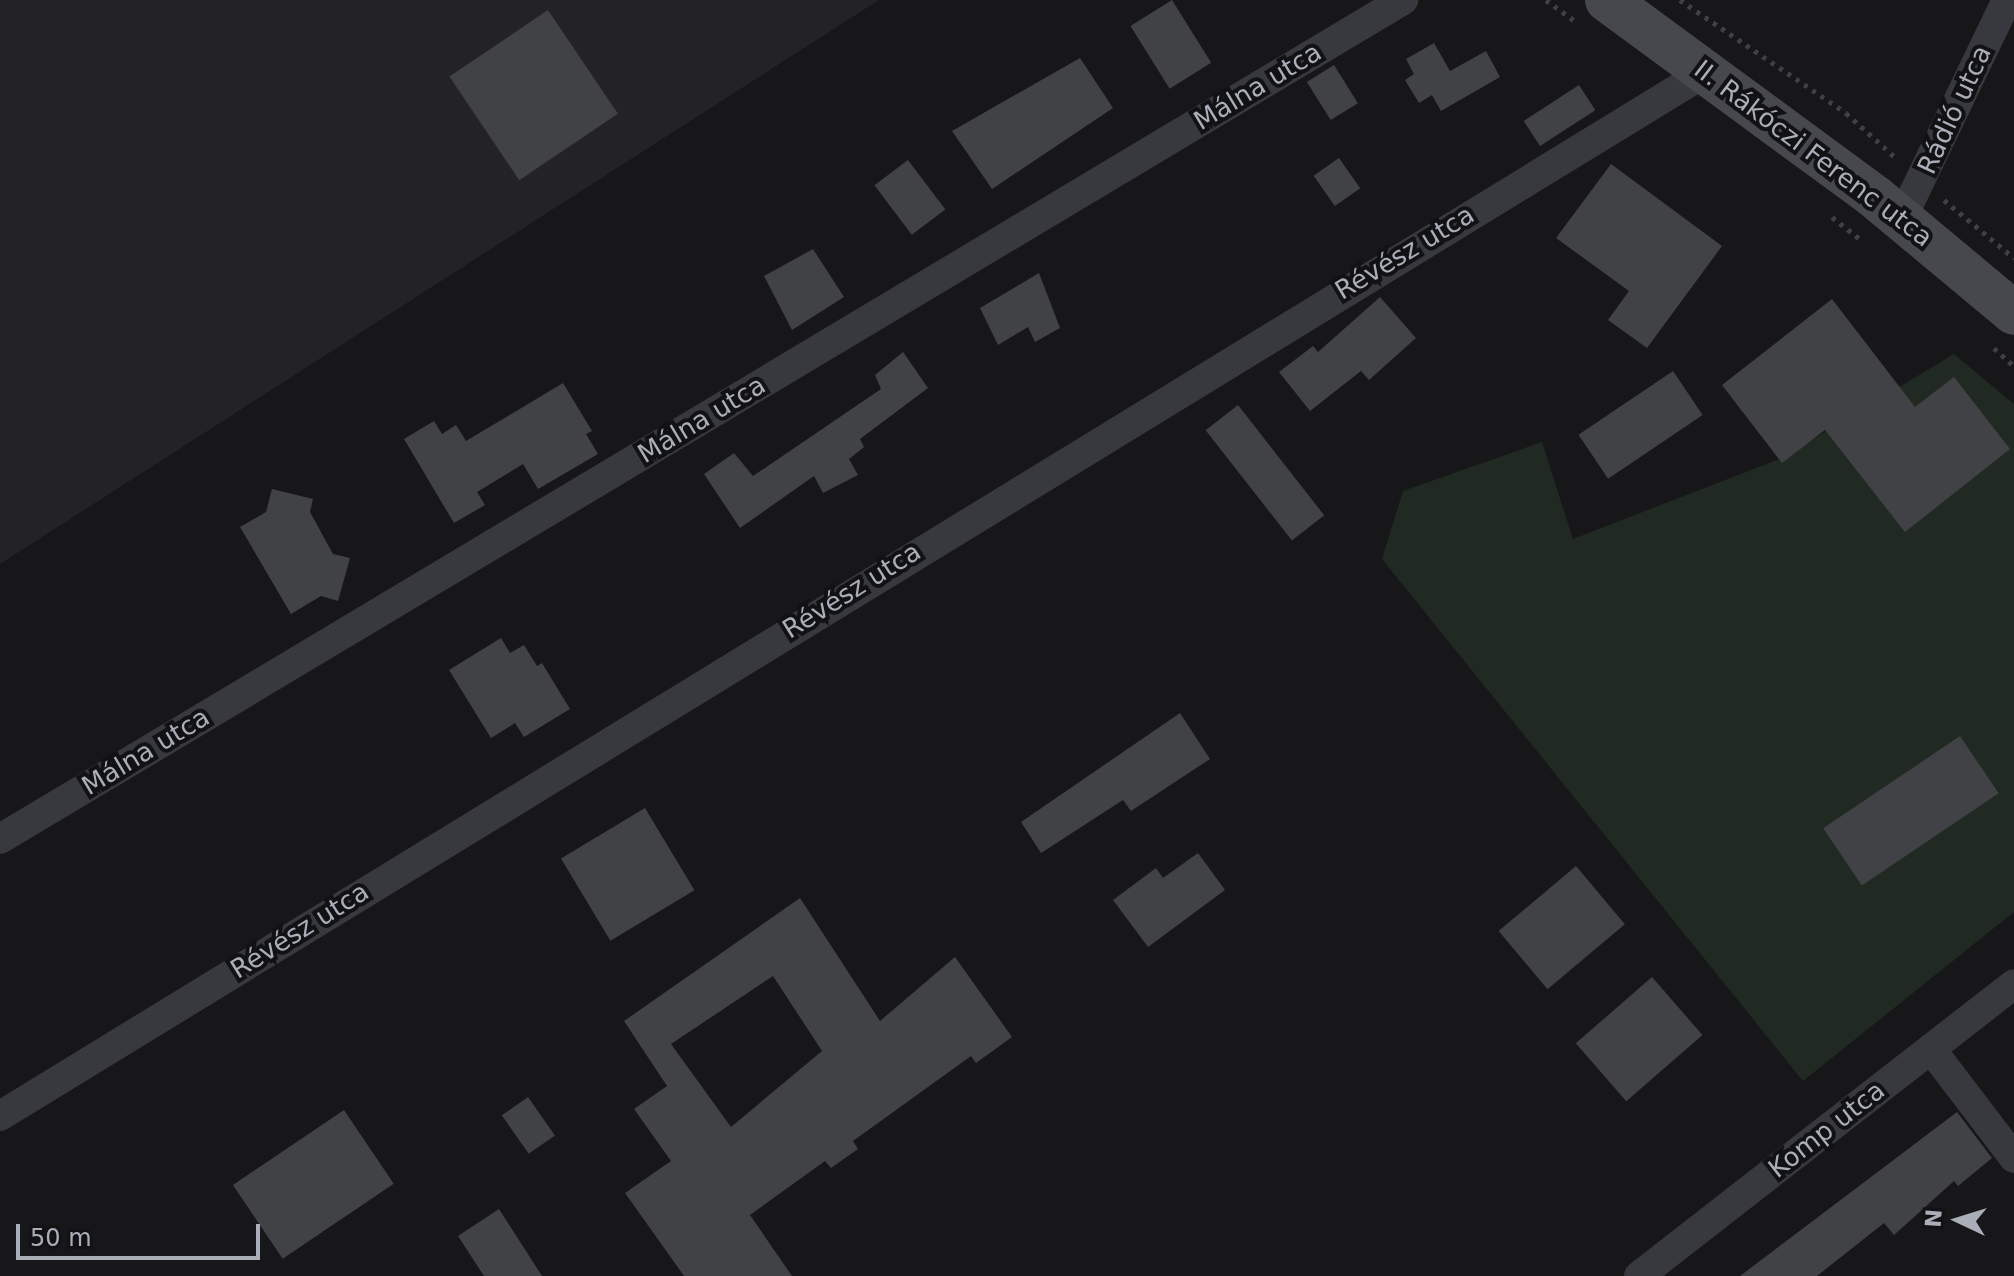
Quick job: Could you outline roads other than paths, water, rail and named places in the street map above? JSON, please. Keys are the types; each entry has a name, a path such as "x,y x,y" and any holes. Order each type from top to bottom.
{"main road":[{"name":"II. Rákóczi Ferenc utca","path":"1607,0 1707,71 1901,220 2014,313"}],"street":[{"name":"Málna utca","path":"0,839 1403,0"},
{"name":"Rádió utca","path":"1901,220 2007,0"},
{"name":"Révész utca","path":"0,1116 1707,71"},
{"name":"Komp utca","path":"1639,1276 2014,984"},
{"path":"1931,1049 2014,1158"}]}
